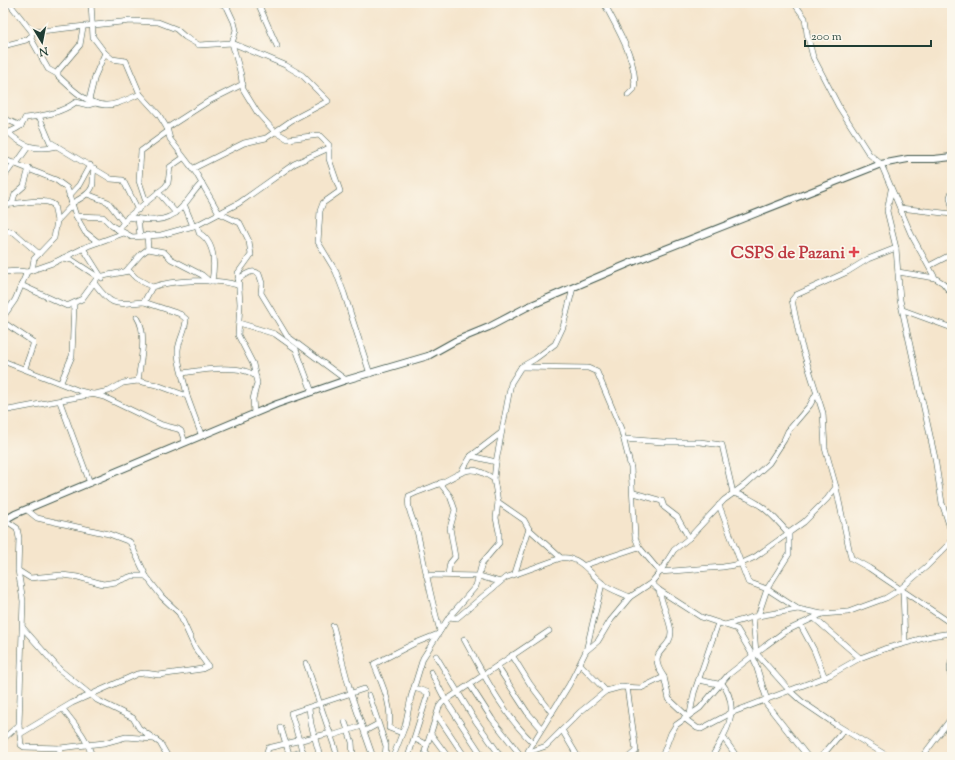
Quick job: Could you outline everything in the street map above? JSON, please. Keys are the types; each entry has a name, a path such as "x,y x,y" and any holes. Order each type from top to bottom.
{"street":[{"path":"9,3 31,34 48,69 57,74 78,95 94,103 105,106 122,102 140,94"},
{"path":"92,3 94,25 93,37 105,54 112,59 126,61 140,94 159,115 183,158 202,183 219,213 240,223 249,241 251,255 238,273 240,304 239,336 252,361 256,377 257,384 253,399 254,413"},
{"path":"220,3 227,7 236,28 232,43 243,89 257,112 274,131 288,139 319,136 329,145 329,159 340,191 323,203 320,211 318,242 336,272 370,374"},
{"path":"258,3 277,46"},
{"path":"604,3 619,32 636,75 634,89 628,95"},
{"path":"794,3 804,18 813,57 839,107 869,154 881,164 911,234 935,278 952,294"},
{"path":"3,46 31,34 130,21 158,22 176,29 184,37 199,45 232,43 285,65 302,76 328,101 292,120 274,131 266,138 244,143 192,169"},
{"path":"57,74 80,45 83,27"},
{"path":"89,100 95,76 105,54"},
{"path":"146,202 139,181 141,151 167,130 209,101 243,84"},
{"path":"3,135 21,126 24,123 25,118 65,110 76,102 88,105 94,103"},
{"path":"39,116 47,137 57,146 111,179 123,180 138,210"},
{"path":"3,118 21,126"},
{"path":"8,132 28,147 38,149 57,146"},
{"path":"3,178 28,147"},
{"path":"76,216 102,217 118,230 132,237 161,234 195,226 239,203 294,164 329,148"},
{"path":"4,518 254,413 346,380 428,356 455,341 573,288 716,227 881,164 908,159 934,159 952,156"},
{"path":"3,158 56,180 67,188 76,216 85,232 98,242"},
{"path":"118,230 128,217 168,183 170,167 183,158"},
{"path":"57,221 72,204 87,194 93,184 92,167"},
{"path":"69,196 92,167"},
{"path":"12,204 15,194 24,186 29,168"},
{"path":"128,217 154,220 169,217 176,213 202,183"},
{"path":"891,190 887,211 896,248 903,310 935,458 942,503 952,534"},
{"path":"952,191 950,196 952,207"},
{"path":"158,192 176,213"},
{"path":"87,194 108,202 124,223"},
{"path":"3,205 33,201 50,202 54,205 57,221 54,238 34,259 30,271 21,285 15,300 3,317"},
{"path":"184,204 199,233 212,245 211,281"},
{"path":"900,208 952,214"},
{"path":"138,218 140,236"},
{"path":"3,230 15,233 39,254"},
{"path":"3,272 19,270 30,271 63,258 83,248 124,233"},
{"path":"146,235 148,249"},
{"path":"83,248 100,278"},
{"path":"896,248 868,259 847,272 793,298 792,302 798,332 823,413 825,448 836,487 850,557 869,568 952,624"},
{"path":"126,271 141,254 148,249 164,252 171,259 211,281"},
{"path":"929,266 952,254"},
{"path":"63,258 72,260 100,278"},
{"path":"21,285 67,306 82,299 100,278 126,271 132,272 136,278 152,287 163,284 211,281 227,282 238,285"},
{"path":"238,279 253,271 259,274 262,283 261,293 287,336 346,380"},
{"path":"898,272 935,278"},
{"path":"95,284 106,299 112,302 128,304 144,302 180,314 186,319 178,350 179,365 183,373 187,396 202,434"},
{"path":"946,287 952,284"},
{"path":"144,302 152,287"},
{"path":"394,757 423,658 449,617 476,586 482,563 499,541 496,518 498,502 494,479 510,383 521,368 555,344 563,327 573,288"},
{"path":"61,382 72,356 74,304"},
{"path":"903,310 952,328"},
{"path":"137,317 142,336 138,381"},
{"path":"3,322 33,342 24,368"},
{"path":"239,323 275,334 296,350 312,392"},
{"path":"3,361 61,382 80,391 114,401 162,425 178,429 185,442"},
{"path":"521,368 588,368 596,371 624,439 631,468 634,493 633,520 635,537 639,547 660,572"},
{"path":"183,373 209,370 240,370 248,372 256,377"},
{"path":"3,412 60,402 109,391 123,383 138,381 157,385 187,396"},
{"path":"586,651 598,641 610,621 630,597 652,583 674,550 689,538 719,504 754,477 771,460 788,431 810,405 816,394"},
{"path":"60,402 90,483"},
{"path":"462,471 471,456 501,433"},
{"path":"624,439 663,442 690,441 720,445 723,447 733,493"},
{"path":"471,456 496,462"},
{"path":"439,632 418,534 412,519 408,500 409,496 440,483 462,471 476,470 494,479"},
{"path":"440,483 450,496 455,511 450,528 455,557 450,563 448,574"},
{"path":"660,572 723,567 740,564 760,554 804,522 827,499 836,487"},
{"path":"634,493 662,501 665,508 677,517 689,538"},
{"path":"733,493 745,496 760,505 789,534 789,554 767,589 755,616 755,655 766,700 808,757"},
{"path":"498,502 524,520 529,529 561,558"},
{"path":"719,504 740,564 748,582 767,589 798,609"},
{"path":"20,734 63,709 137,674 145,673 159,675 208,668 191,641 179,613 162,597 146,576 132,545 127,541 109,534 37,518 26,510"},
{"path":"4,518 17,528 19,538 18,570 23,601 19,725 23,746 60,748 89,745 126,737 158,740"},
{"path":"515,573 529,529"},
{"path":"725,625 755,616 798,609 822,614 848,612 858,609 901,591 952,541"},
{"path":"585,565 639,547"},
{"path":"449,617 457,618 500,582 515,573 537,568 561,558 570,558 585,565 602,584 630,597"},
{"path":"18,570 30,578 38,579 56,575 68,576 103,584 116,582 132,576 146,576"},
{"path":"426,575 448,574 479,576 500,582"},
{"path":"652,583 658,590 700,617 737,629 755,655 801,701 882,755 889,757"},
{"path":"530,754 533,743 541,728 552,713 581,665 586,651 602,584"},
{"path":"658,590 671,632 670,638 657,658 658,666 664,677 669,699 687,716 696,728 701,729 731,713 824,678 860,658 905,642 952,633"},
{"path":"901,591 905,642"},
{"path":"662,757 673,729 687,716 700,708 720,683 775,638 822,614"},
{"path":"814,618 860,658"},
{"path":"687,716 718,623"},
{"path":"800,624 814,650 824,678"},
{"path":"332,626 351,694 373,757"},
{"path":"23,628 60,670 91,695 105,704 128,714 139,728 158,740 168,757"},
{"path":"423,757 439,707 446,700 549,631"},
{"path":"402,733 389,728 390,708 374,664 439,632"},
{"path":"464,639 484,675 514,722 533,743"},
{"path":"512,655 530,684 552,713"},
{"path":"436,656 445,668 458,693 499,754"},
{"path":"952,659 950,667 952,688"},
{"path":"306,663 338,757"},
{"path":"581,665 606,691"},
{"path":"497,666 527,712 541,728"},
{"path":"431,672 446,700 483,757"},
{"path":"470,685 492,719 524,757 546,746 580,712 606,691 627,687 641,688 664,677"},
{"path":"698,680 720,683 729,694 731,713 729,725 712,757"},
{"path":"627,687 636,751 629,757"},
{"path":"408,757 415,739 428,694 427,692 414,688"},
{"path":"304,757 301,741 291,713 364,689"},
{"path":"369,695 386,746 385,757"},
{"path":"309,708 320,757"},
{"path":"63,709 84,735 89,745 92,757"},
{"path":"437,715 466,757"},
{"path":"922,757 952,717"},
{"path":"345,722 352,742 353,757"},
{"path":"269,757 267,752 268,748 301,741 315,736 364,728 378,724"},
{"path":"3,739 19,725"},
{"path":"281,728 289,756 303,751"},
{"path":"562,730 578,757"},
{"path":"822,757 844,730"},
{"path":"431,734 448,757"},
{"path":"723,737 737,757"},
{"path":"415,739 426,748 430,757"},
{"path":"59,757 60,748"}],"place":[{"name":"CSPS de Pazani","path":"854,252"}]}
